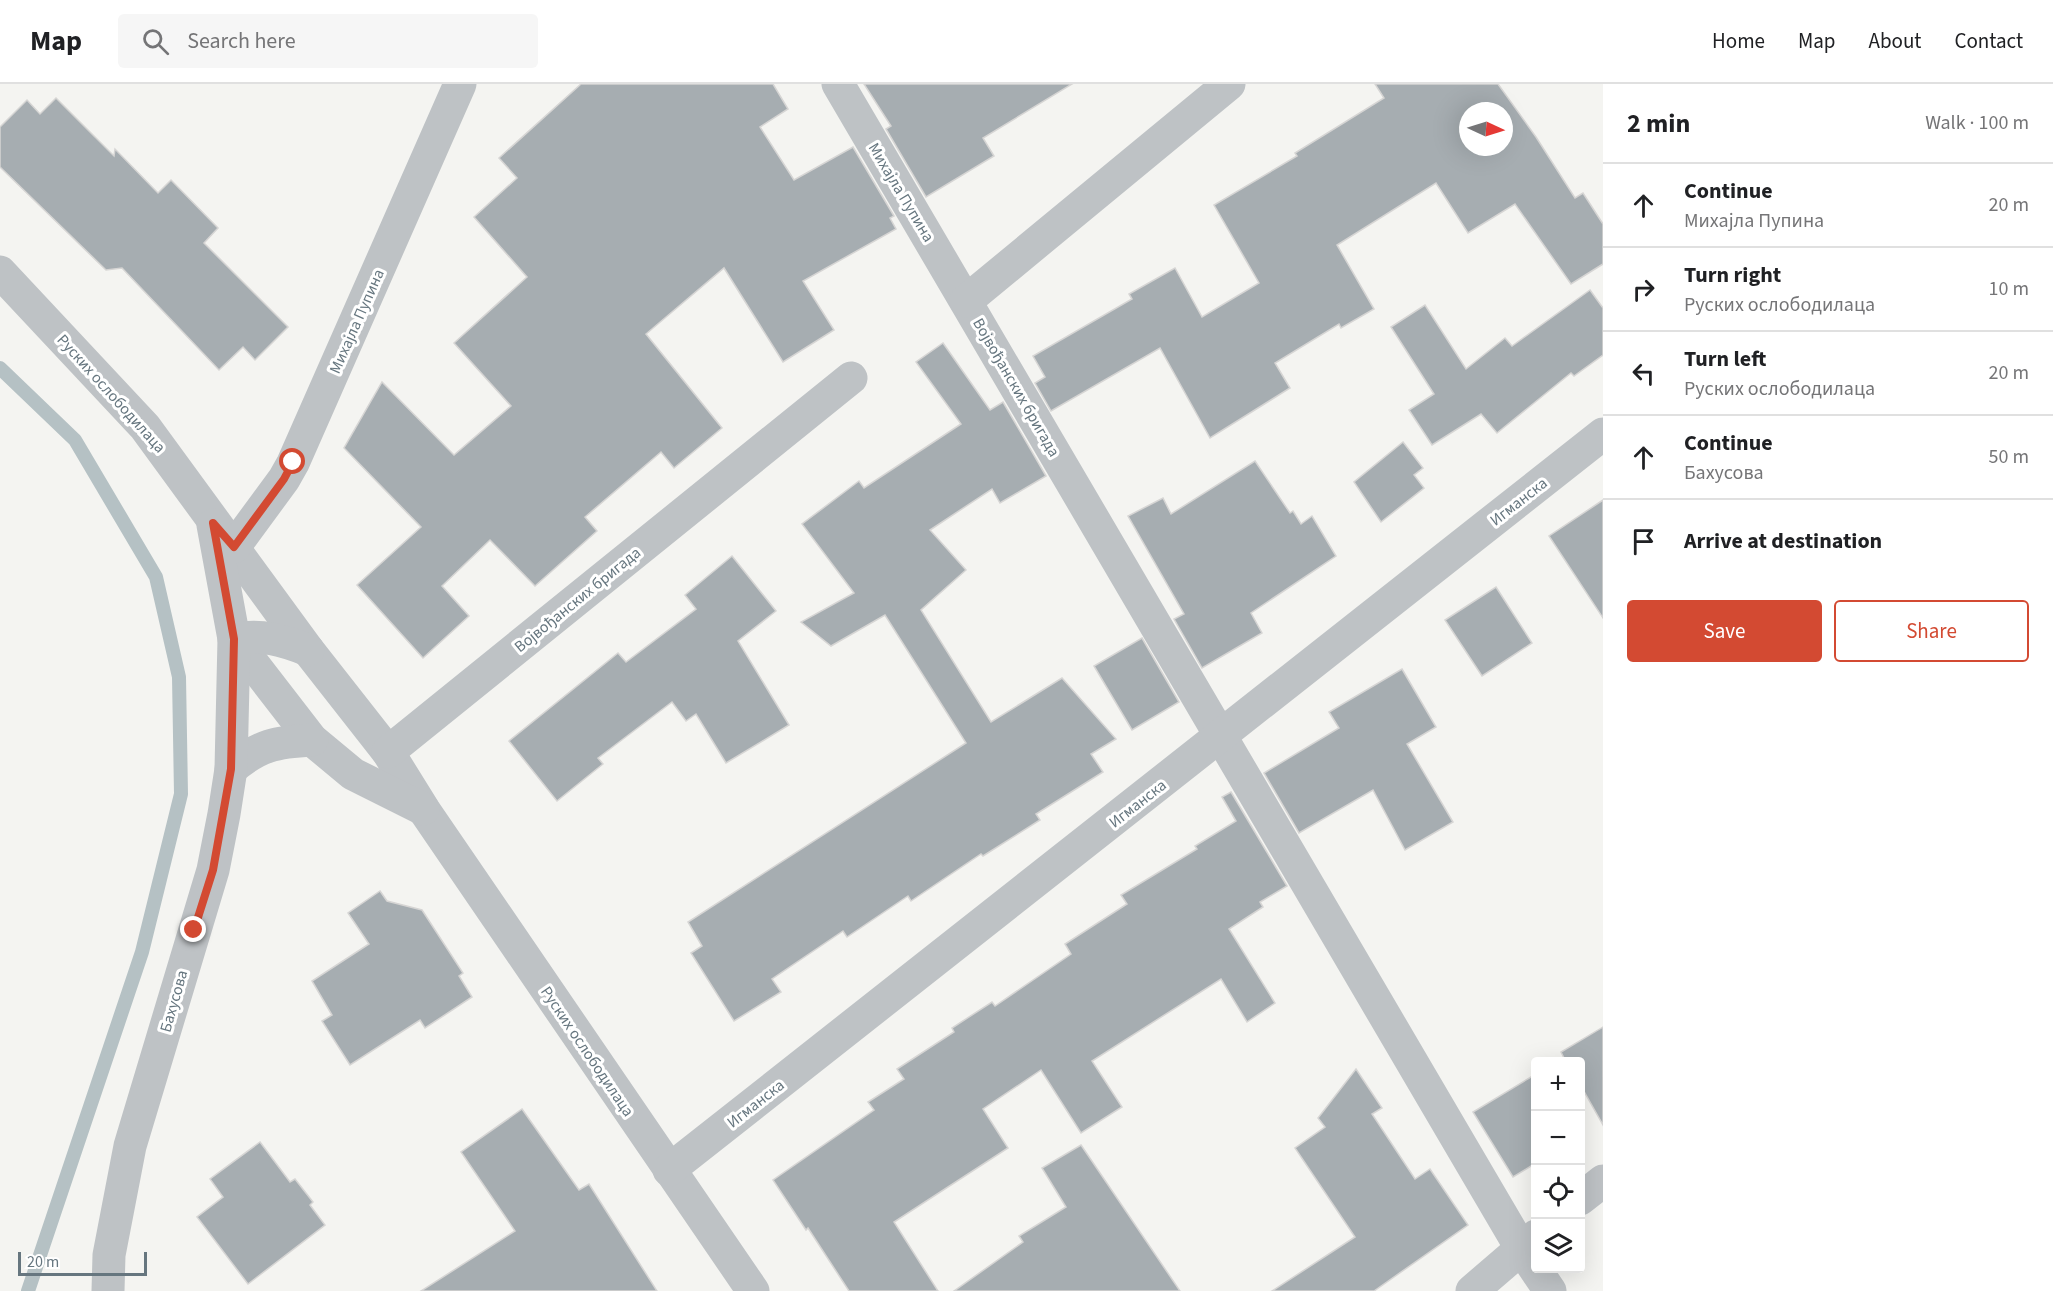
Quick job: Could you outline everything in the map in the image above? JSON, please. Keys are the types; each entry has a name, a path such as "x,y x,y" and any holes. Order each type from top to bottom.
{"street":[{"name":"Михајла Пупина","path":"234,547 284,479 303,442 460,84"},
{"name":"Михајла Пупина","path":"838,84 966,301"},
{"name":"Војвођанских бригада","path":"1229,84 966,301 1222,736 1528,1242 1550,1291"},
{"name":"Руских ослободилаца","path":"0,272 145,427 213,523 234,547 308,650 388,753 424,810 753,1291"},
{"name":"Војвођанских бригада","path":"388,753 851,378"},
{"name":"Игманска","path":"669,1170 1603,434"},
{"name":"Руских ослободилаца","path":"213,523 234,639 312,740 353,774 424,810"},
{"path":"234,639 254,636 275,638 308,650"},
{"name":"Бахусова","path":"108,1291 109,1255 130,1146 213,870 231,769 234,639"},
{"path":"231,769 251,752 276,742 312,740"},
{"path":"1585,1196 1603,1181"},
{"path":"1473,1291 1528,1242"}],"building":[{"path":"581,84 773,84 788,109 760,127 794,180 853,147 894,216 890,218 896,229 803,281 834,330 783,362 724,268 646,334 722,428 674,468 661,452 585,517 597,531 535,586 490,540 442,586 469,616 423,658 357,585 421,527 344,448 382,382 454,455 511,406 454,343 527,277 474,217 517,178 499,158"},
{"path":"864,84 1072,84 983,138 994,156 926,197 886,129 891,126"},
{"path":"1375,84 1498,84 1511,102 1459,102 1459,156 1513,156 1513,105 1575,198 1583,193 1603,224 1603,264 1571,284 1515,204 1468,233 1436,183 1337,245 1374,309 1341,328 1339,324 1275,363 1290,388 1210,438 1160,348 1051,411 1035,383 1045,377 1033,356 1132,299 1129,294 1175,268 1202,317 1259,283 1214,205 1297,156 1295,153 1384,98"},
{"path":"56,98 114,156 115,149 158,193 171,180 218,228 204,243 288,327 255,360 243,347 219,370 122,268 106,270 0,167 0,127 27,100 40,114"},
{"path":"1590,290 1603,308 1603,355 1574,376 1571,373 1497,433 1481,414 1432,445 1409,410 1434,394 1391,327 1425,305 1466,369 1505,338 1512,346"},
{"path":"943,343 990,410 1003,402 1046,476 1000,503 992,489 930,530 966,570 921,610 991,722 1062,678 1116,739 1091,754 1103,772 1036,814 1040,820 983,856 981,854 911,901 908,896 847,937 843,931 772,979 781,992 734,1021 691,953 702,946 688,922 966,743 885,615 831,646 801,622 854,593 802,524 859,481 864,488 961,424 916,362"},
{"path":"1403,442 1423,468 1414,475 1424,488 1381,522 1354,482"},
{"path":"1255,461 1290,513 1293,511 1301,524 1312,516 1336,556 1251,613 1262,633 1202,668 1174,619 1184,614 1128,516 1163,498 1171,514"},
{"path":"1603,500 1603,618 1549,536"},
{"path":"732,556 776,611 738,641 789,725 726,763 696,714 686,721 672,702 598,758 603,764 557,801 509,741 618,653 626,662 696,609 685,595"},
{"path":"1496,587 1532,643 1482,676 1445,620"},
{"path":"1142,638 1179,702 1132,730 1094,666"},
{"path":"1402,669 1436,727 1407,744 1453,822 1405,850 1373,790 1299,833 1264,773 1339,728 1329,712"},
{"path":"1231,792 1287,886 1260,902 1263,907 1229,929 1275,1003 1247,1022 1221,979 1092,1061 1122,1107 1081,1133 1041,1070 983,1109 1008,1148 894,1222 938,1291 849,1291 773,1180 874,1110 868,1102 904,1079 897,1069 954,1032 952,1028 992,1002 995,1006 1071,954 1065,944 1127,904 1121,895 1197,849 1195,846 1236,821 1222,797"},
{"path":"380,891 387,901 422,910 463,973 459,976 472,997 425,1028 420,1020 350,1065 322,1021 332,1015 312,981 369,944 348,913"},
{"path":"1603,1027 1603,1125 1585,1093 1585,1057 1564,1057 1561,1052"},
{"path":"1356,1069 1382,1108 1372,1114 1415,1179 1430,1169 1468,1225 1374,1291 1272,1291 1355,1237 1295,1148 1325,1127 1318,1118"},
{"path":"1531,1077 1531,1166 1513,1177 1473,1112"},
{"path":"522,1109 579,1190 589,1184 657,1291 421,1291 515,1231 461,1152"},
{"path":"260,1142 290,1182 295,1179 313,1202 310,1205 325,1225 248,1284 197,1217 223,1197 210,1179"},
{"path":"1081,1145 1180,1291 954,1291 1023,1242 1019,1236 1066,1207 1042,1168"}],"waterway":[{"path":"0,368 75,440 156,577 179,677 181,794 142,952 28,1291"}],"route":[{"path":"194,930 213,870 231,769 234,639 213,523 234,547 284,479 293,462"}]}
